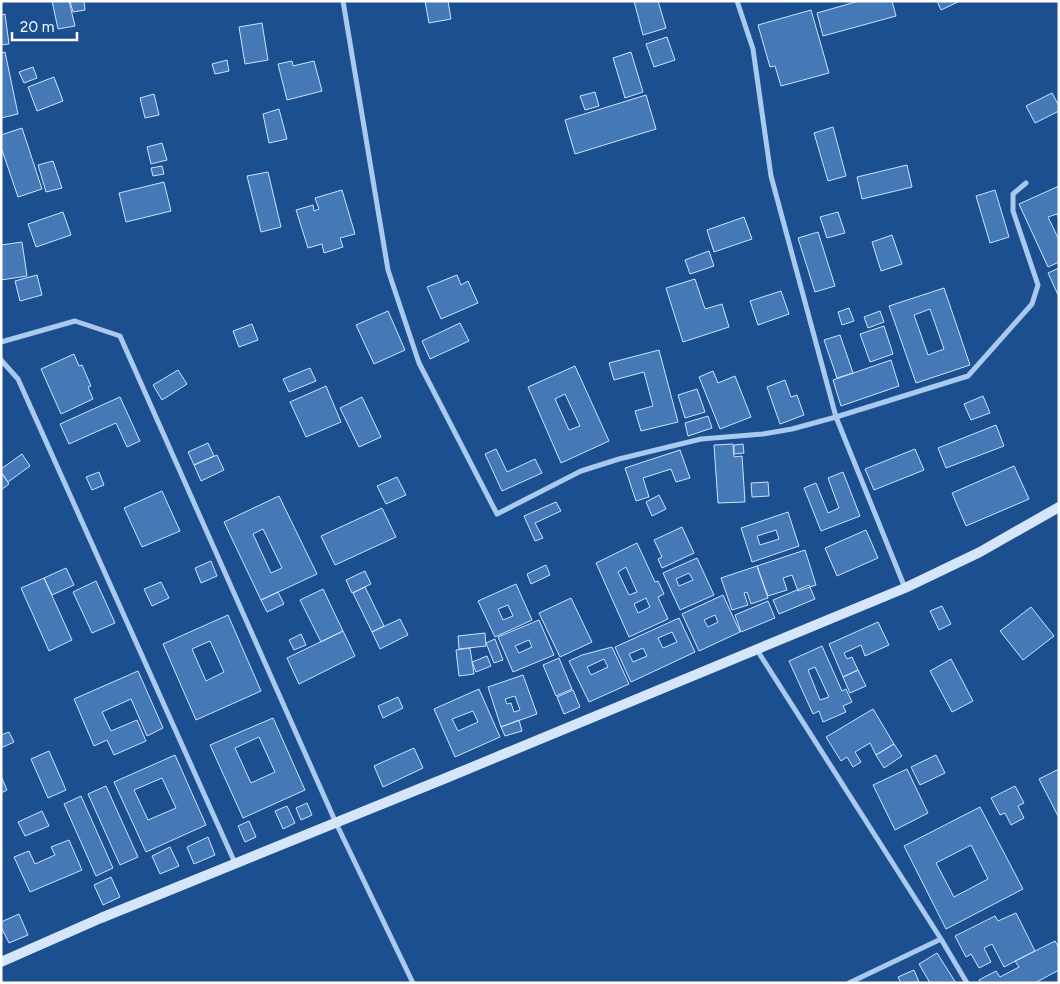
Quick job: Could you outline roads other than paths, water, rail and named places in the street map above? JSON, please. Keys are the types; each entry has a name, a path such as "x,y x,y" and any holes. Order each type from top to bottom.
{"street":[{"path":"343,1 388,270 419,363 497,514 581,472 619,459 701,439 764,434 792,429 968,376 1032,304 1038,285 1012,211 1013,194 1026,183"},
{"path":"737,1 753,49 772,176 836,417 905,588"},
{"path":"1,342 74,321 120,336 336,823 413,983"},
{"path":"1,360 18,378 236,863"},
{"path":"1,962 101,918 905,588 980,552 1059,507"},
{"path":"757,650 967,983"},
{"path":"849,983 941,939"}]}
